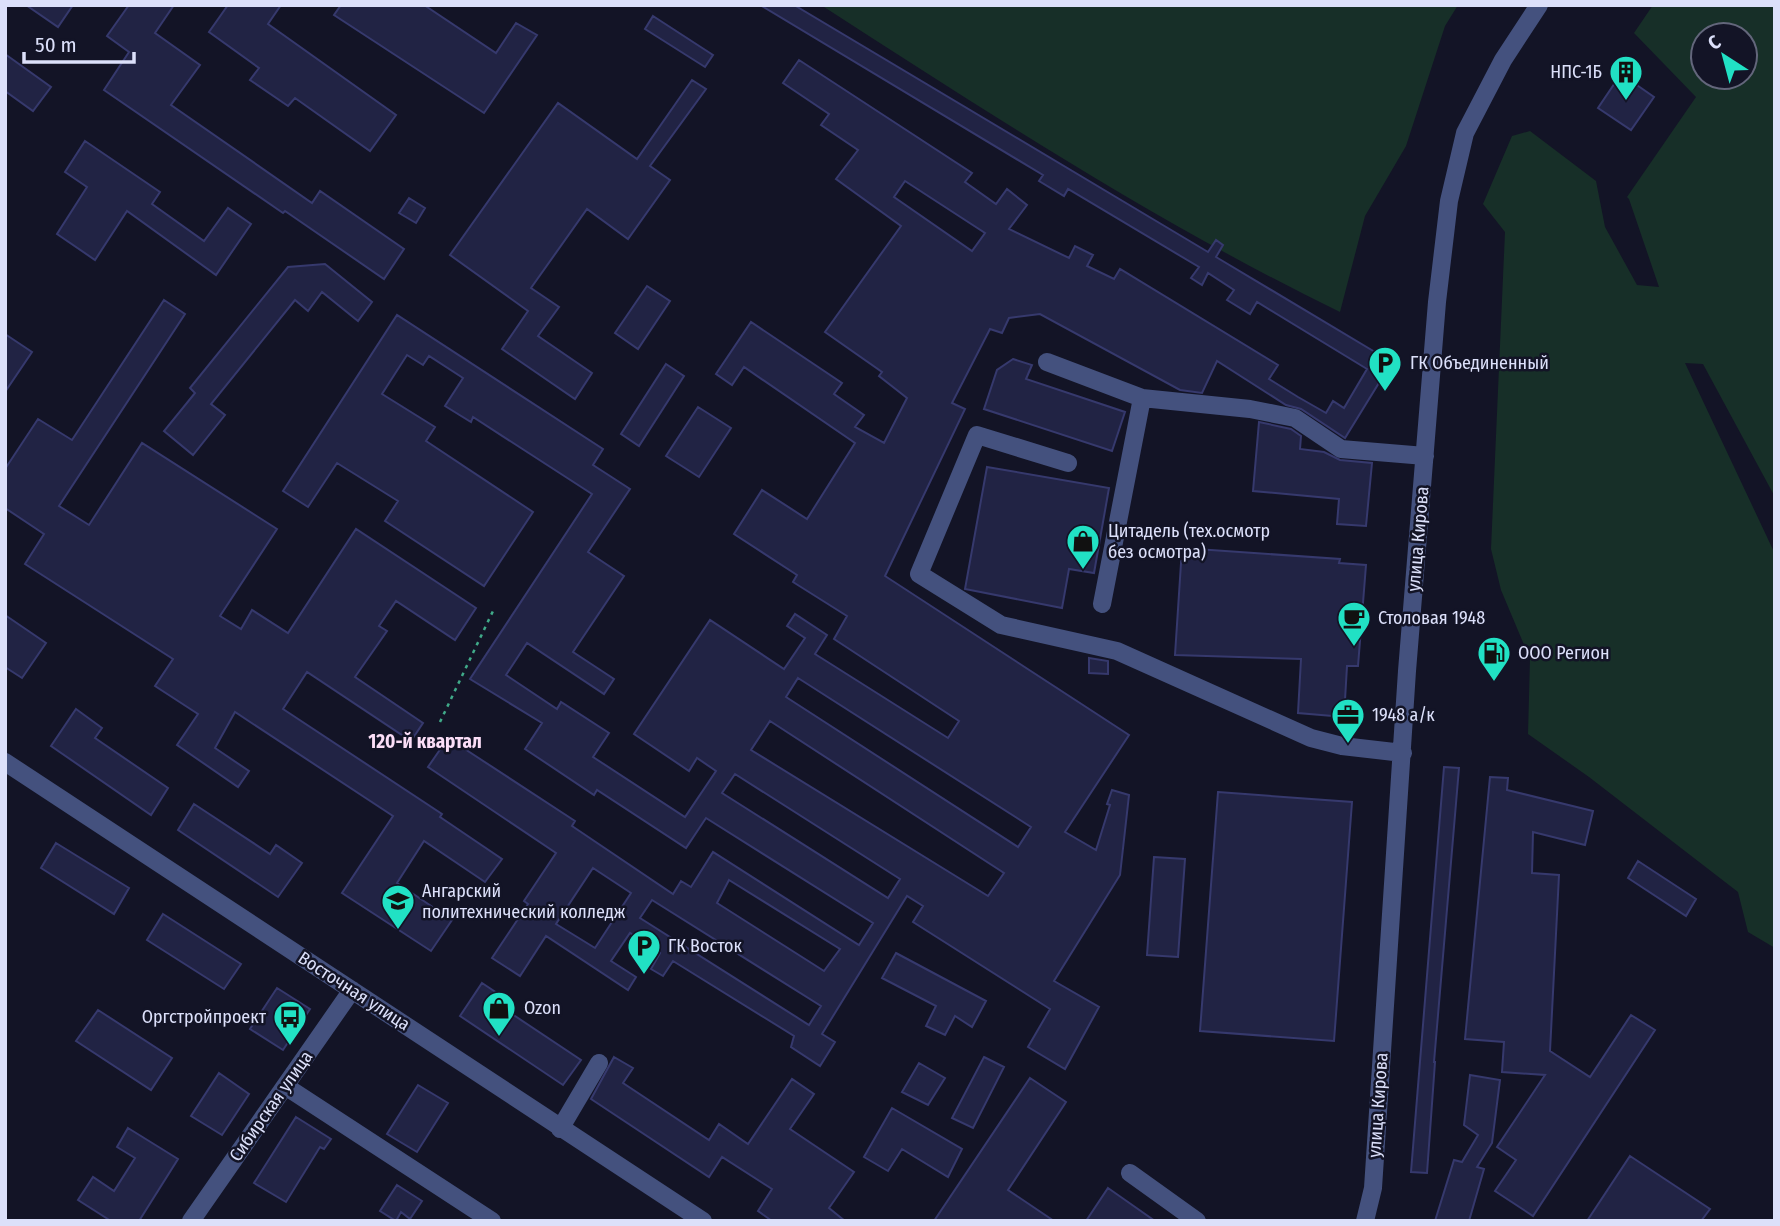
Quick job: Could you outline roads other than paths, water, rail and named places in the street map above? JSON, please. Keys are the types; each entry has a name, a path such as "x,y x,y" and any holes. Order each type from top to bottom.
{"street":[{"name":"улица Кирова","path":"1365,1221 1373,1188 1403,754 1406,671 1437,302 1448,214 1465,133 1503,60 1539,5"},
{"path":"1047,362 1142,398 1250,409 1295,418 1341,449 1425,456"},
{"path":"1102,604 1142,398"},
{"path":"1068,463 977,435 919,574 1001,625 1117,651 1311,738 1342,746 1403,754"},
{"name":"Восточная улица","path":"5,762 702,1221"},
{"name":"Сибирская улица","path":"191,1221 352,990"},
{"path":"560,1129 599,1063"},
{"path":"285,1086 492,1221"},
{"path":"1130,1173 1197,1221"}],"place":[{"name":"НПС-1Б","path":"1626,102"},
{"name":"ГК Объединенный","path":"1385,393"},
{"name":"Цитадель (тех.осмотр без осмотра)","path":"1083,571"},
{"name":"Столовая 1948","path":"1354,648"},
{"name":"ООО Регион","path":"1494,683"},
{"name":"1948 а/к","path":"1348,745"},
{"name":"Ангарский политехнический колледж","path":"398,931"},
{"name":"ГК Восток","path":"644,976"},
{"name":"Ozon","path":"499,1038"},
{"name":"Оргстройпроект","path":"290,1047"}],"district":[{"name":"120-й квартал","path":"425,741"}]}
